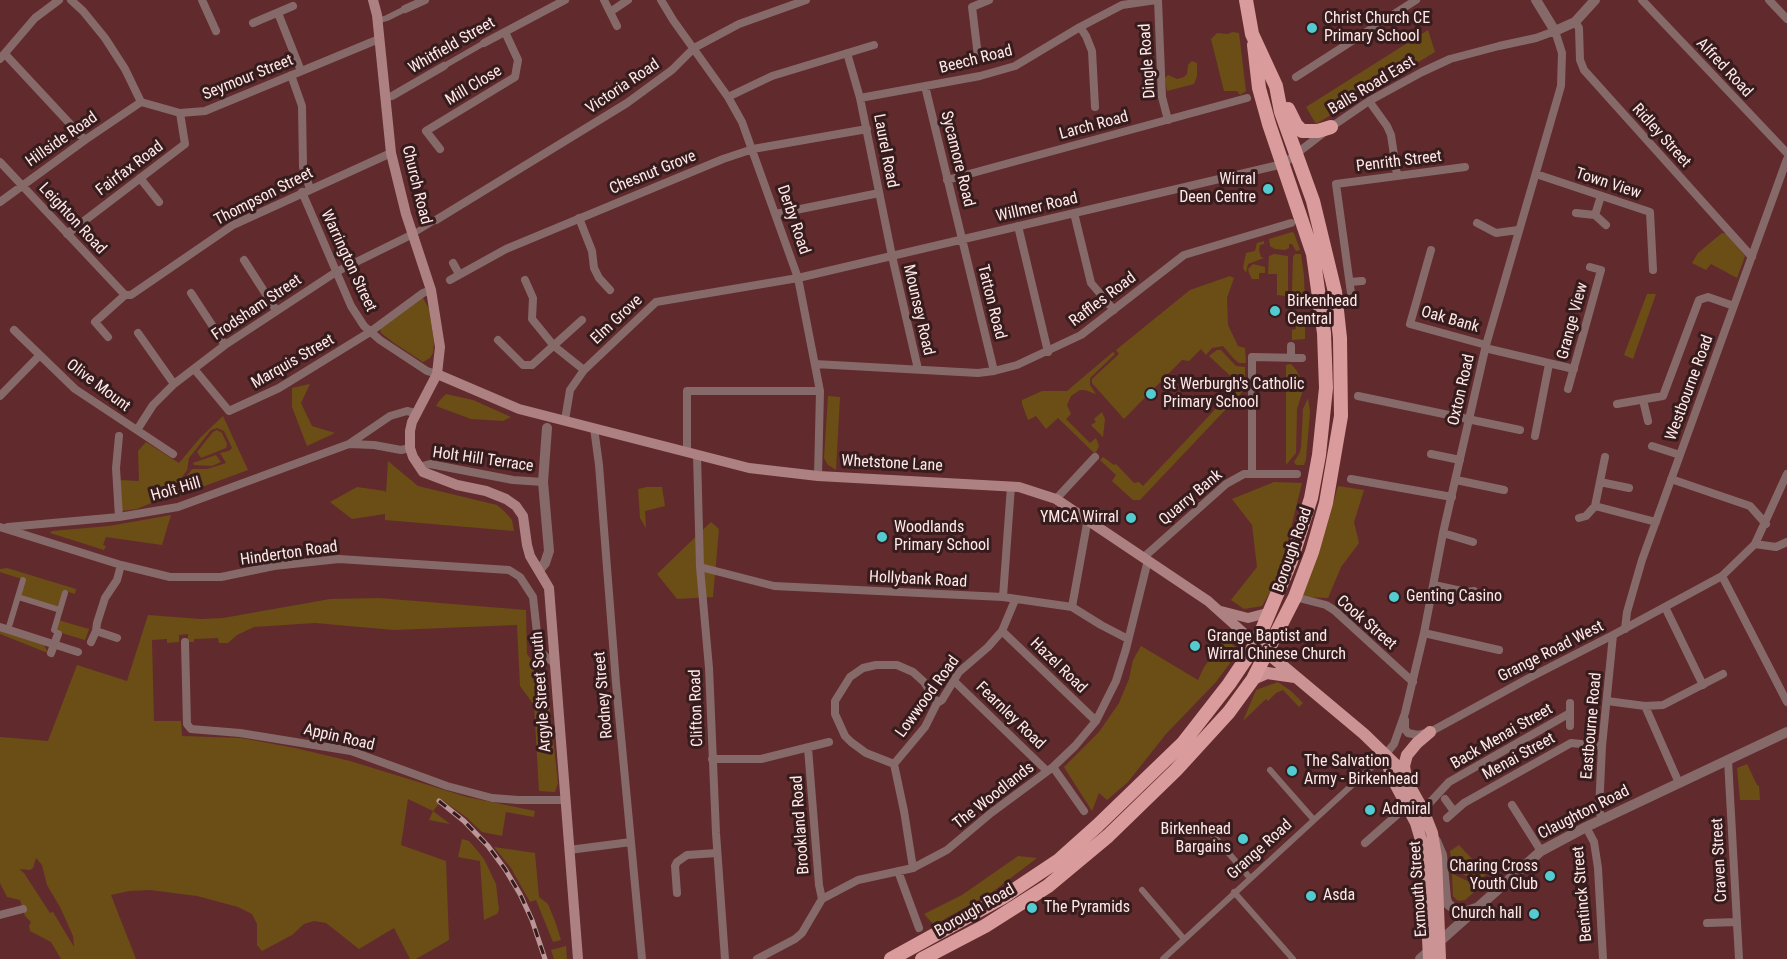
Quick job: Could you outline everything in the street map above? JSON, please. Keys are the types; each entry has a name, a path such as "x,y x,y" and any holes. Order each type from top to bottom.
{"highway":[{"name":"Borough Road","path":"922,959 1019,906 1048,886 1108,836 1198,747 1229,712 1253,679 1295,597 1312,552 1326,503 1338,441 1342,391 1335,292 1313,201 1281,112 1276,86 1252,34 1246,0"},
{"path":"891,959 1005,897 1075,846 1182,743 1229,684 1256,644 1291,561 1311,498 1319,455 1326,388 1324,333 1313,254 1259,88 1252,34"},
{"path":"1276,86 1296,125 1302,131 1317,131 1331,127"}],"main road":[{"name":"Church Road","path":"373,0 398,185 431,290 440,347 437,374"},
{"path":"419,467 410,448 410,431 415,414 437,374"},
{"name":"Whetstone Lane","path":"437,374 519,410 749,468 818,476 1011,486 1056,499 1088,518 1218,610 1299,678"},
{"name":"Argyle Street South","path":"419,467 423,472 435,478 486,491 516,506 523,516 527,545 544,578 550,596 578,959"},
{"path":"1218,610 1248,618 1271,612"},
{"name":"Whetstone Lane","path":"1276,636 1279,654 1299,678 1381,759"},
{"path":"1253,679 1267,673 1299,678"},
{"path":"1407,781 1404,766 1407,755 1430,732"},
{"name":"Exmouth Street","path":"1381,759 1400,770 1423,810 1432,833 1436,857 1440,959"},
{"name":"Exmouth Street","path":"1381,759 1416,824 1424,855 1426,956"}],"street":[{"path":"59,0 35,18 2,57 85,140"},
{"path":"71,0 84,11 105,38 125,69 141,102"},
{"path":"202,0 216,31"},
{"path":"377,21 424,0"},
{"name":"Whitfield Street","path":"385,98 565,0"},
{"path":"604,0 617,26"},
{"path":"610,12 628,0"},
{"name":"Derby Road","path":"661,0 728,97 753,149 798,278 820,391 818,476"},
{"name":"Victoria Road","path":"436,220 460,209 627,103 672,70 694,48 739,24 806,0"},
{"path":"978,56 972,7 989,0"},
{"name":"Beech Road","path":"860,98 980,76 1015,66 1122,4 1157,0"},
{"name":"Dingle Road","path":"1157,0 1162,97 1167,120"},
{"path":"1296,76 1416,0"},
{"path":"1536,0 1555,31 1575,22 1595,0"},
{"name":"Alfred Road","path":"1642,0 1787,153"},
{"path":"1769,0 1787,19"},
{"path":"253,23 293,6"},
{"path":"278,13 301,70"},
{"name":"Ridley Street","path":"1575,22 1579,28 1584,70 1752,257"},
{"path":"1080,27 1092,51 1095,107"},
{"name":"Balls Road East","path":"1283,164 1369,101 1422,72 1450,59 1536,38 1555,31"},
{"name":"Oxton Road","path":"1381,759 1394,744 1405,713 1486,346 1561,86 1562,53 1555,31"},
{"name":"Mill Close","path":"440,149 426,131 515,77 518,60 505,32"},
{"name":"Seymour Street","path":"141,102 180,113 205,111 378,39"},
{"path":"728,97 772,76 874,45"},
{"name":"Laurel Road","path":"847,53 867,129 892,256"},
{"name":"Warrington Street","path":"291,75 302,106 303,167 306,190 351,306 370,332 427,371 437,374"},
{"name":"Sycamore Road","path":"925,86 962,239"},
{"name":"Larch Road","path":"947,180 1247,98"},
{"path":"1369,101 1391,135 1397,175"},
{"name":"Hillside Road","path":"0,202 141,102"},
{"name":"Fairfax Road","path":"67,234 185,144 180,113"},
{"name":"Chesnut Grove","path":"450,280 506,249 723,159 753,149 867,129"},
{"name":"Thompson Street","path":"108,338 95,322 125,295 131,295 233,225 392,153"},
{"name":"Westbourne Road","path":"1625,629 1634,589 1656,522 1787,159"},
{"name":"Leighton Road","path":"0,162 125,295"},
{"name":"Willmer Road","path":"798,278 1283,164"},
{"name":"Penrith Street","path":"1350,282 1336,184 1465,167"},
{"name":"Town View","path":"1536,174 1650,212 1653,270"},
{"path":"140,178 159,202"},
{"path":"776,214 879,193"},
{"path":"1595,215 1602,196"},
{"path":"1074,213 1091,283 1114,310"},
{"path":"1576,213 1595,215 1606,225"},
{"path":"579,218 592,252 594,268 599,279 610,290"},
{"path":"413,234 436,220"},
{"name":"Raffles Road","path":"815,364 978,373 1017,365 1081,335 1184,255 1291,223"},
{"path":"1477,223 1496,233 1518,230"},
{"path":"1018,226 1048,352"},
{"name":"Frodsham Street","path":"137,430 153,405 174,384 225,345 336,272 413,234"},
{"name":"Tatton Road","path":"962,239 994,371"},
{"name":"Oak Bank","path":"1431,250 1410,324 1486,346"},
{"name":"Mounsey Road","path":"892,256 918,369"},
{"path":"244,260 276,310"},
{"path":"453,264 459,274"},
{"name":"Grange View","path":"1568,389 1601,270 1590,267"},
{"name":"Elm Grove","path":"565,420 570,390 584,370 656,302 798,278"},
{"path":"525,280 533,298 532,320 554,346 584,370"},
{"path":"1351,293 1350,282 1362,282"},
{"name":"Marquis Street","path":"195,370 229,411 279,388 370,332 423,293 431,290"},
{"path":"191,293 225,345"},
{"path":"1617,404 1663,396 1699,300 1708,297 1734,306"},
{"path":"498,340 523,365 532,365 582,320"},
{"name":"Olive Mount","path":"14,330 75,389 173,454"},
{"path":"138,333 174,384"},
{"path":"1291,346 1291,358"},
{"path":"1486,346 1574,369"},
{"path":"0,396 39,356"},
{"path":"1252,474 1252,357 1302,358"},
{"path":"1535,436 1549,364"},
{"name":"Clifton Road","path":"725,959 717,853 709,668 687,391 820,391"},
{"path":"1358,396 1520,430"},
{"path":"1643,400 1648,421"},
{"name":"Holt Hill","path":"2,527 119,517 178,507 349,444 390,416 407,411 415,414"},
{"path":"539,570 546,563 549,551 543,482 547,428"},
{"name":"Rodney Street","path":"594,428 642,959"},
{"path":"119,436 116,468 119,517"},
{"name":"Holt Hill","path":"349,444 374,445 401,450 410,448"},
{"path":"1652,446 1680,455"},
{"path":"1431,454 1460,460"},
{"path":"1056,499 1095,457"},
{"path":"1579,518 1586,516 1595,506 1605,457"},
{"name":"Holt Hill Terrace","path":"419,467 430,464 513,480 543,482"},
{"name":"Quarry Bank","path":"1146,558 1226,484 1245,474 1298,474"},
{"name":"Grange Road West","path":"1430,732 1722,576 1755,544 1787,474"},
{"path":"1351,479 1452,497"},
{"path":"1671,479 1750,506 1766,524"},
{"path":"1456,480 1504,490"},
{"path":"1600,482 1629,488"},
{"path":"1003,597 1011,486"},
{"path":"1595,506 1656,522"},
{"path":"1072,607 1088,518"},
{"name":"Hinderton Road","path":"2,527 121,565 170,577 221,577 274,566 339,559 509,570 520,577 533,597 539,651 555,664"},
{"path":"1443,533 1473,542"},
{"path":"1755,544 1776,547 1787,542"},
{"name":"The Woodlands","path":"822,899 858,880 914,868 947,850 991,813 1050,769 1075,746 1096,721 1116,681 1146,558"},
{"path":"91,642 105,598 117,580 121,565"},
{"name":"Hollybank Road","path":"700,567 774,586 1003,597 1072,607 1128,639"},
{"path":"1722,576 1787,702"},
{"path":"23,580 4,628 53,649 78,652"},
{"path":"1434,585 1466,592 1474,591"},
{"path":"53,649 65,593"},
{"path":"18,597 60,610"},
{"name":"Cook Street","path":"1295,597 1326,605 1334,610 1413,682"},
{"name":"Lowwood Road","path":"894,764 925,727 937,704 966,664 988,647 1002,631 1015,600"},
{"path":"1665,607 1702,685"},
{"path":"96,631 117,638"},
{"name":"Hazel Road","path":"1002,631 1096,721"},
{"path":"1424,633 1499,650"},
{"name":"Eastbourne Road","path":"1602,819 1599,810 1602,746 1613,635"},
{"name":"Appin Road","path":"185,642 187,724 191,729 240,733 351,752 447,786 492,798 565,800"},
{"path":"914,868 894,764 866,753 845,736 835,714 835,701 850,677 863,668 897,664 913,672 924,682 937,704"},
{"path":"1607,701 1645,706 1663,705 1723,674"},
{"name":"Fearnley Road","path":"954,681 1050,769 1084,810"},
{"path":"1570,703 1570,726"},
{"path":"1645,706 1679,783"},
{"path":"1405,713 1405,729 1408,733 1418,735 1430,732"},
{"name":"Back Menai Street","path":"1423,810 1449,782 1570,713"},
{"path":"1787,732 1787,743"},
{"name":"Claughton Road","path":"1426,956 1439,941 1541,851 1602,819 1787,732"},
{"path":"712,759 761,759 829,742"},
{"name":"Menai Street","path":"1448,818 1453,810 1571,743 1602,746"},
{"name":"Brookland Road","path":"808,748 822,899"},
{"name":"Grange Road","path":"1163,959 1381,759"},
{"name":"Craven Street","path":"1728,760 1739,959"},
{"path":"1270,770 1314,820"},
{"path":"1445,799 1453,810"},
{"path":"1365,843 1407,806"},
{"path":"1512,806 1541,851"},
{"name":"Bentinck Street","path":"1586,827 1594,842 1598,868 1603,959"},
{"path":"1207,828 1250,878"},
{"path":"1432,833 1442,855 1448,904 1457,911 1464,912 1477,908"},
{"path":"569,850 631,842"},
{"path":"677,893 675,866 677,862 687,855 717,853"},
{"path":"898,871 919,928"},
{"path":"1142,890 1184,939"},
{"path":"1234,892 1293,959"},
{"path":"757,959 802,933 822,899"},
{"path":"1,916 23,909"},
{"path":"1707,923 1737,922"}],"shaded area":[{"path":"1428,30 1435,52 1316,124 1306,107"},
{"path":"1217,33 1239,33 1246,91 1240,95 1237,91 1224,91 1211,39"},
{"path":"1192,61 1197,63 1197,76 1194,84 1167,91 1165,78 1168,75 1177,79 1184,77"},
{"path":"1292,232 1300,250 1296,251 1292,244 1289,244 1289,248 1285,250 1270,246 1269,239"},
{"path":"1722,233 1727,234 1745,256 1737,278 1711,264 1706,270 1692,263 1698,253"},
{"path":"1264,241 1259,250 1261,257 1264,258 1248,264 1246,273 1243,268 1246,253 1255,251 1257,243"},
{"path":"1274,254 1288,256 1288,291 1285,291 1285,296 1277,295 1277,274 1268,274 1269,256"},
{"path":"1295,254 1301,254 1305,304 1296,302 1296,292 1292,291"},
{"path":"1253,264 1265,267 1265,273 1259,273 1259,279 1252,279 1249,273 1248,269"},
{"path":"1230,276 1234,278 1227,298 1228,325 1238,346 1245,348 1246,363 1239,363 1223,346 1212,348 1206,355 1201,349 1189,361 1182,360 1124,419 1092,383 1092,379 1119,354 1116,350 1190,290"},
{"path":"1647,294 1656,294 1633,359 1624,355"},
{"path":"423,298 429,309 434,342 433,353 423,362 394,343 381,333 380,329"},
{"path":"1296,317 1305,317 1305,339 1292,340 1292,330 1296,329"},
{"path":"1221,350 1236,366 1245,367 1245,389 1140,500 1133,500 1112,481 1116,475 1100,460 1103,457 1114,465 1116,464 1134,483 1139,482 1143,486 1239,384 1209,356"},
{"path":"1113,352 1115,354 1090,378 1090,385 1096,394 1080,390 1071,396 1067,405 1071,414 1066,419 1090,443 1096,438 1099,446 1096,452 1094,453 1058,418 1046,429 1036,416 1028,420 1022,400 1042,391 1067,391"},
{"path":"1291,364 1304,387 1297,409 1296,453 1286,465 1286,365"},
{"path":"310,384 301,403 312,426 335,433 307,446 292,407 292,388"},
{"path":"446,394 473,400 511,417 503,421 471,419 436,406"},
{"path":"828,396 840,397 836,470 828,465 824,458"},
{"path":"1308,398 1310,412 1306,459 1304,465 1296,465 1294,462 1301,448 1303,409"},
{"path":"1102,412 1105,419 1103,437 1091,425 1096,422 1094,419"},
{"path":"223,416 248,470 172,498 170,494 192,469 207,469 226,463 220,453 232,448 224,431 217,428 211,430 189,458 187,470 175,487 149,504 137,509 121,511 120,480 139,481 138,451 146,442 179,463"},
{"path":"217,430 222,433 227,444 226,448 201,458 197,452"},
{"path":"216,455 221,462 212,466 194,465 193,463"},
{"path":"388,461 418,486 497,505 512,520 514,531 385,520 385,514 352,519 330,502 357,487 386,493"},
{"path":"1274,482 1302,483 1279,577 1262,606 1244,609 1231,600 1257,567 1252,525 1232,499"},
{"path":"1338,486 1364,490 1354,522 1359,543 1341,567 1328,598 1301,597 1325,532"},
{"path":"662,487 665,506 645,511 646,528 640,518 638,489"},
{"path":"171,515 162,545 106,537 104,550 50,533 109,526"},
{"path":"711,522 719,529 713,597 677,599 657,574"},
{"path":"7,568 76,589 75,594 65,591 59,609 20,597 25,580 0,572 0,569"},
{"path":"379,598 526,610 527,654 547,681 558,783 555,792 539,791 534,705 520,686 517,625 394,630 315,623 254,627 237,635 228,643 219,643 218,638 194,639 194,642 188,642 188,634 179,635 179,642 167,643 167,639 152,640 154,721 181,721 182,736 241,738 295,748 350,761 467,797 535,811 534,817 506,812 502,836 482,832 442,800 433,811 408,799 401,845 446,861 449,940 416,959 410,959 394,928 359,949 326,923 314,921 304,924 292,935 262,951 257,945 257,924 252,914 238,907 197,896 150,890 129,891 111,895 136,959 61,959 51,942 30,931 31,922 25,916 20,900 7,897 0,883 0,737 48,741 77,665 127,681 148,615 201,619 223,618 330,599","holes":["36,858 42,865 47,885 73,936 74,947 53,912 50,913 19,869 30,870"]},
{"path":"58,620 89,629 85,640 55,631"},
{"path":"0,630 44,645 48,653 0,634"},
{"path":"1226,638 1239,651 1216,682 1166,734 1128,782 1107,800 1099,793 1092,811 1064,767 1099,732 1119,703 1129,679 1133,660 1141,646 1198,680 1204,667"},
{"path":"1278,682 1303,703 1299,707 1283,690 1268,701 1266,699 1243,721 1256,690"},
{"path":"1747,764 1759,786 1760,800 1740,800 1737,768"},
{"path":"433,811 450,824 429,820"},
{"path":"462,839 469,841 484,859 496,884 499,910 497,914 484,920 480,861 458,857"},
{"path":"1459,845 1486,874 1479,881 1464,875 1452,865 1450,851"},
{"path":"494,847 535,853 539,897 548,904 561,940 553,942 536,900 530,902 511,868"},
{"path":"1018,856 1037,858 991,893 934,925 924,914 962,895"},
{"path":"1452,874 1480,887 1465,900 1458,901 1453,896"},
{"path":"566,946 567,959 554,959 551,950"}],"railway":[{"path":"439,801 464,821 488,846 505,869 532,920 545,959"}],"place":[{"name":"Christ Church CE Primary School","path":"1312,28"},
{"name":"Wirral Deen Centre","path":"1268,189"},
{"name":"Birkenhead Central","path":"1275,311"},
{"name":"St Werburgh's Catholic Primary School","path":"1151,394"},
{"name":"YMCA Wirral","path":"1131,518"},
{"name":"Woodlands Primary School","path":"882,537"},
{"name":"Genting Casino","path":"1394,597"},
{"name":"Grange Baptist and Wirral Chinese Church","path":"1195,646"},
{"name":"The Salvation Army - Birkenhead","path":"1292,771"},
{"name":"Admiral","path":"1370,810"},
{"name":"Birkenhead Bargains","path":"1243,839"},
{"name":"Charing Cross Youth Club","path":"1550,876"},
{"name":"Asda","path":"1311,896"},
{"name":"The Pyramids","path":"1032,908"},
{"name":"Church hall","path":"1534,914"}]}
